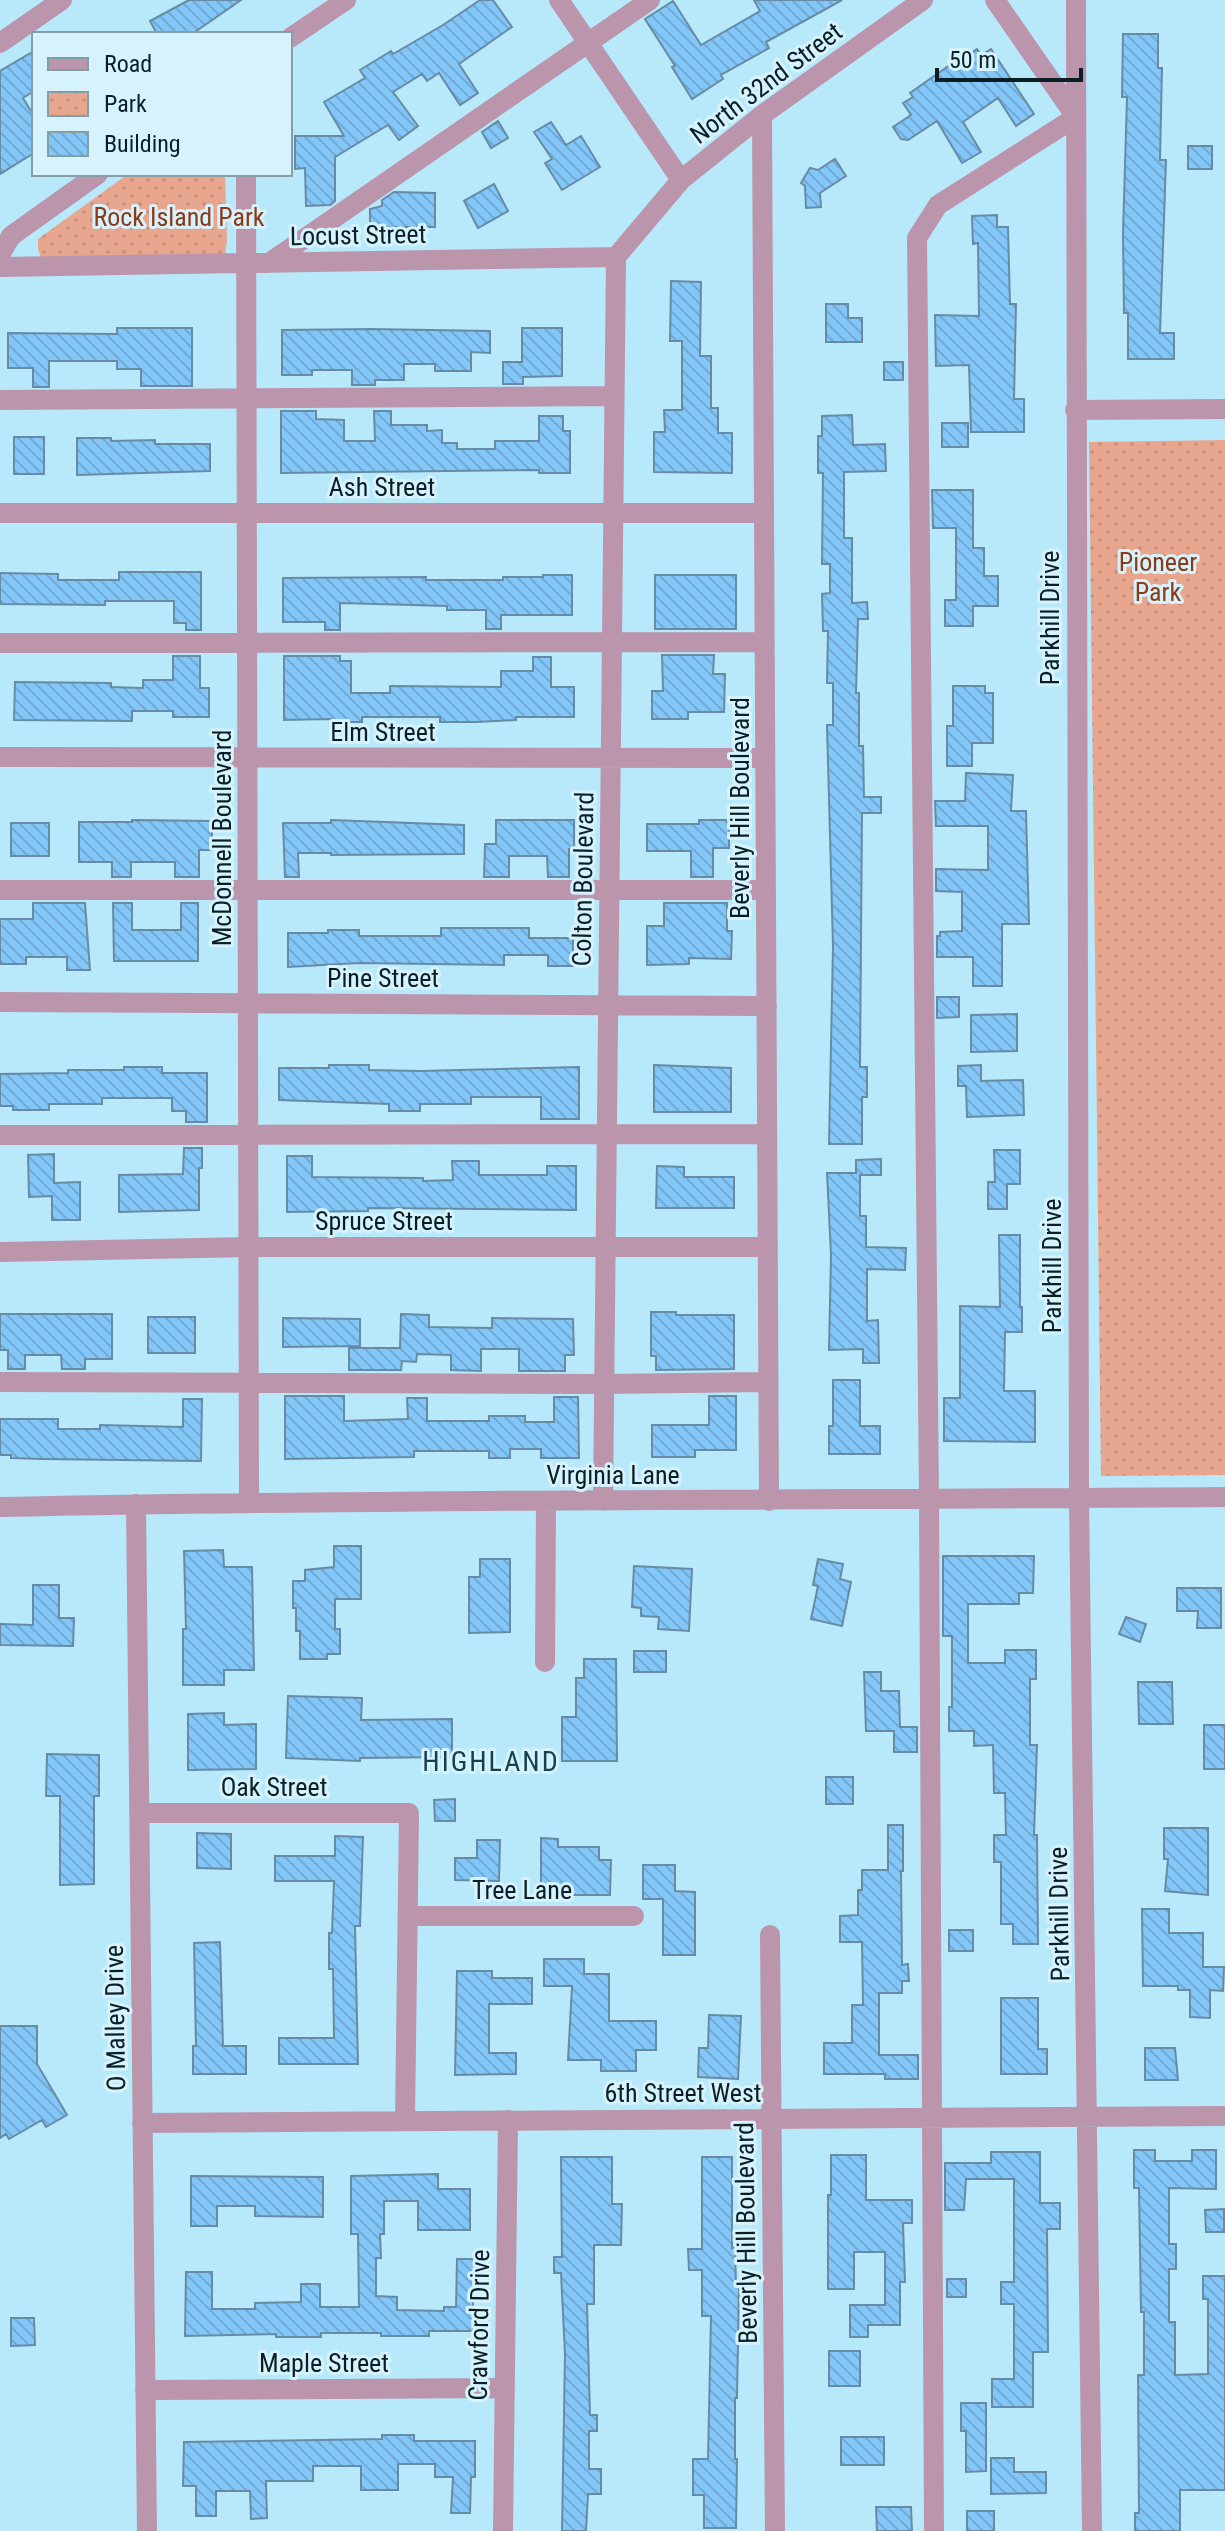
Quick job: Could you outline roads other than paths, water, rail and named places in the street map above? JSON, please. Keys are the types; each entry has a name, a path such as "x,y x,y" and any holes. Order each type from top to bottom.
{"street":[{"path":"0,43 62,0"},
{"path":"292,37 346,0"},
{"path":"559,0 681,180 616,257"},
{"path":"269,263 650,0"},
{"name":"North 32nd Street","path":"681,180 762,115 923,0"},
{"path":"934,2531 929,1499 917,238 938,205 1076,117 995,0"},
{"name":"Parkhill Drive","path":"1076,0 1079,1498 1092,2531"},
{"name":"Beverly Hill Boulevard","path":"762,115 769,1501"},
{"path":"0,255 11,236 95,176"},
{"name":"McDonnell Boulevard","path":"246,176 249,1502"},
{"name":"Locust Street","path":"0,267 616,257"},
{"name":"Colton Boulevard","path":"603,1501 616,257"},
{"path":"0,400 614,396"},
{"path":"1075,410 1225,409"},
{"name":"Ash Street","path":"0,513 764,513"},
{"path":"0,643 765,642"},
{"name":"Elm Street","path":"0,757 765,758"},
{"path":"0,890 766,890"},
{"name":"Pine Street","path":"0,1002 767,1006"},
{"path":"0,1135 767,1134"},
{"name":"Spruce Street","path":"0,1252 249,1247 768,1247"},
{"path":"0,1382 768,1382"},
{"name":"Virginia Lane","path":"0,1507 249,1502 1225,1497"},
{"path":"545,1662 546,1501"},
{"name":"O Malley Drive","path":"136,1504 147,2531"},
{"name":"Oak Street","path":"139,1813 409,1813 409,1916"},
{"path":"405,2120 409,1916"},
{"name":"Tree Lane","path":"409,1916 634,1916"},
{"name":"Beverly Hill Boulevard","path":"770,1935 775,2531"},
{"name":"6th Street West","path":"142,2123 1225,2116"},
{"name":"Crawford Drive","path":"503,2531 508,2120"},
{"name":"Maple Street","path":"145,2390 504,2388"}],"district":[{"name":"HIGHLAND","path":"491,1761"}],"park label":[{"name":"Rock Island Park","path":"179,217"},
{"name":"Pioneer Park","path":"1158,577"}]}
